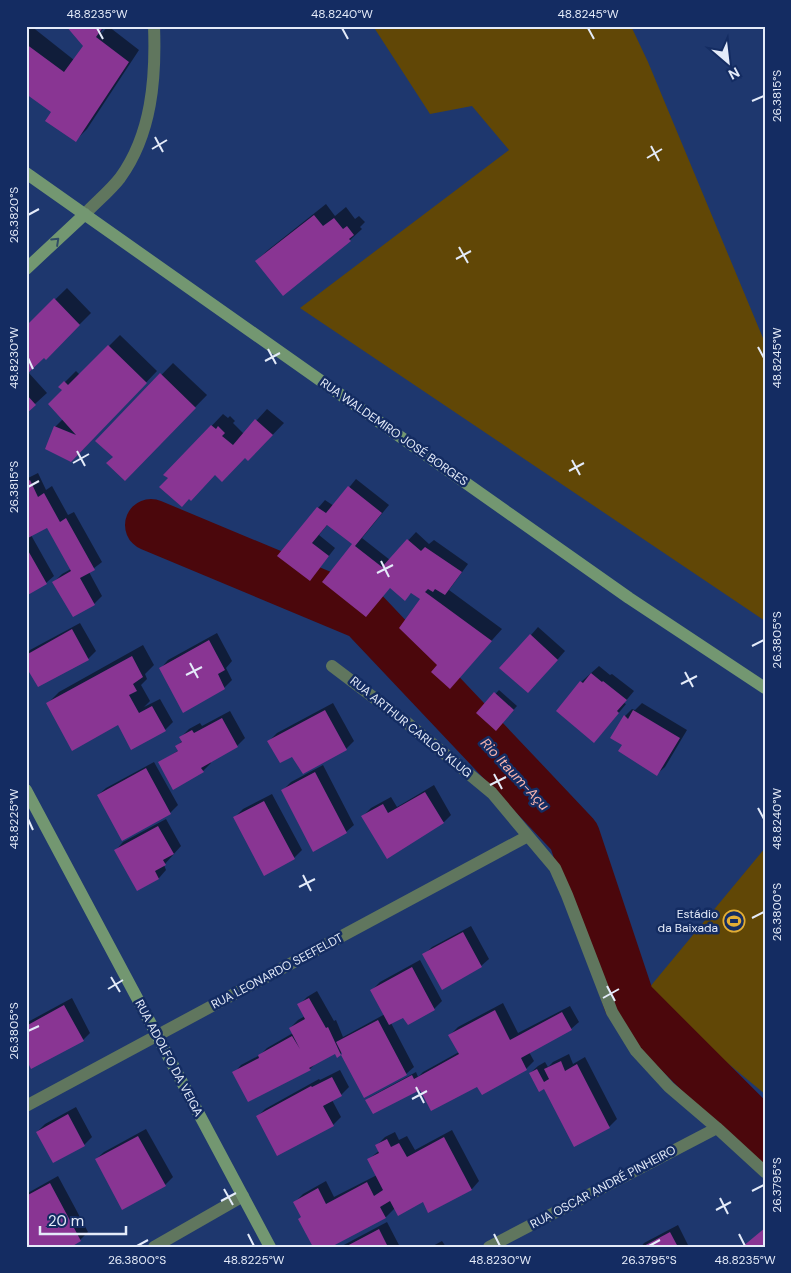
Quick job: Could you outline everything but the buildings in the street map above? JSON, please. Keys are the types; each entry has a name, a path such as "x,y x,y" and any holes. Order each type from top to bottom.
{"main road":[{"name":"RUA WALDEMIRO JOSÉ BORGES","path":"26,173 629,598 765,688"},
{"path":"26,269 85,214"},
{"name":"RUA ADOLFO DA VEIGA","path":"26,790 270,1247"}],"street":[{"path":"85,214 120,179 138,149 151,101 155,62 154,26"},
{"name":"RUA ARTHUR CARLOS KLUG","path":"332,666 406,722 492,793 554,868 567,895 612,1012 636,1051 669,1087 765,1172"},
{"name":"RUA LEONARDO SEEFELDT","path":"26,1106 528,836"},
{"name":"RUA OSCAR ANDRÉ PINHEIRO","path":"489,1247 717,1128"},
{"path":"154,1247 243,1196"}],"shaded area":[{"path":"373,26 631,26 648,62 765,343 765,621 300,308 509,150 472,106 430,114"},
{"name":"Estádio da Baixada","path":"765,848 765,1094 644,994"}],"waterway":[{"name":"Rio Itaum-Açu","path":"151,525 364,614 574,836 629,1001 765,1137"}],"place":[{"name":"Estádio da Baixada","path":"734,921"}]}
